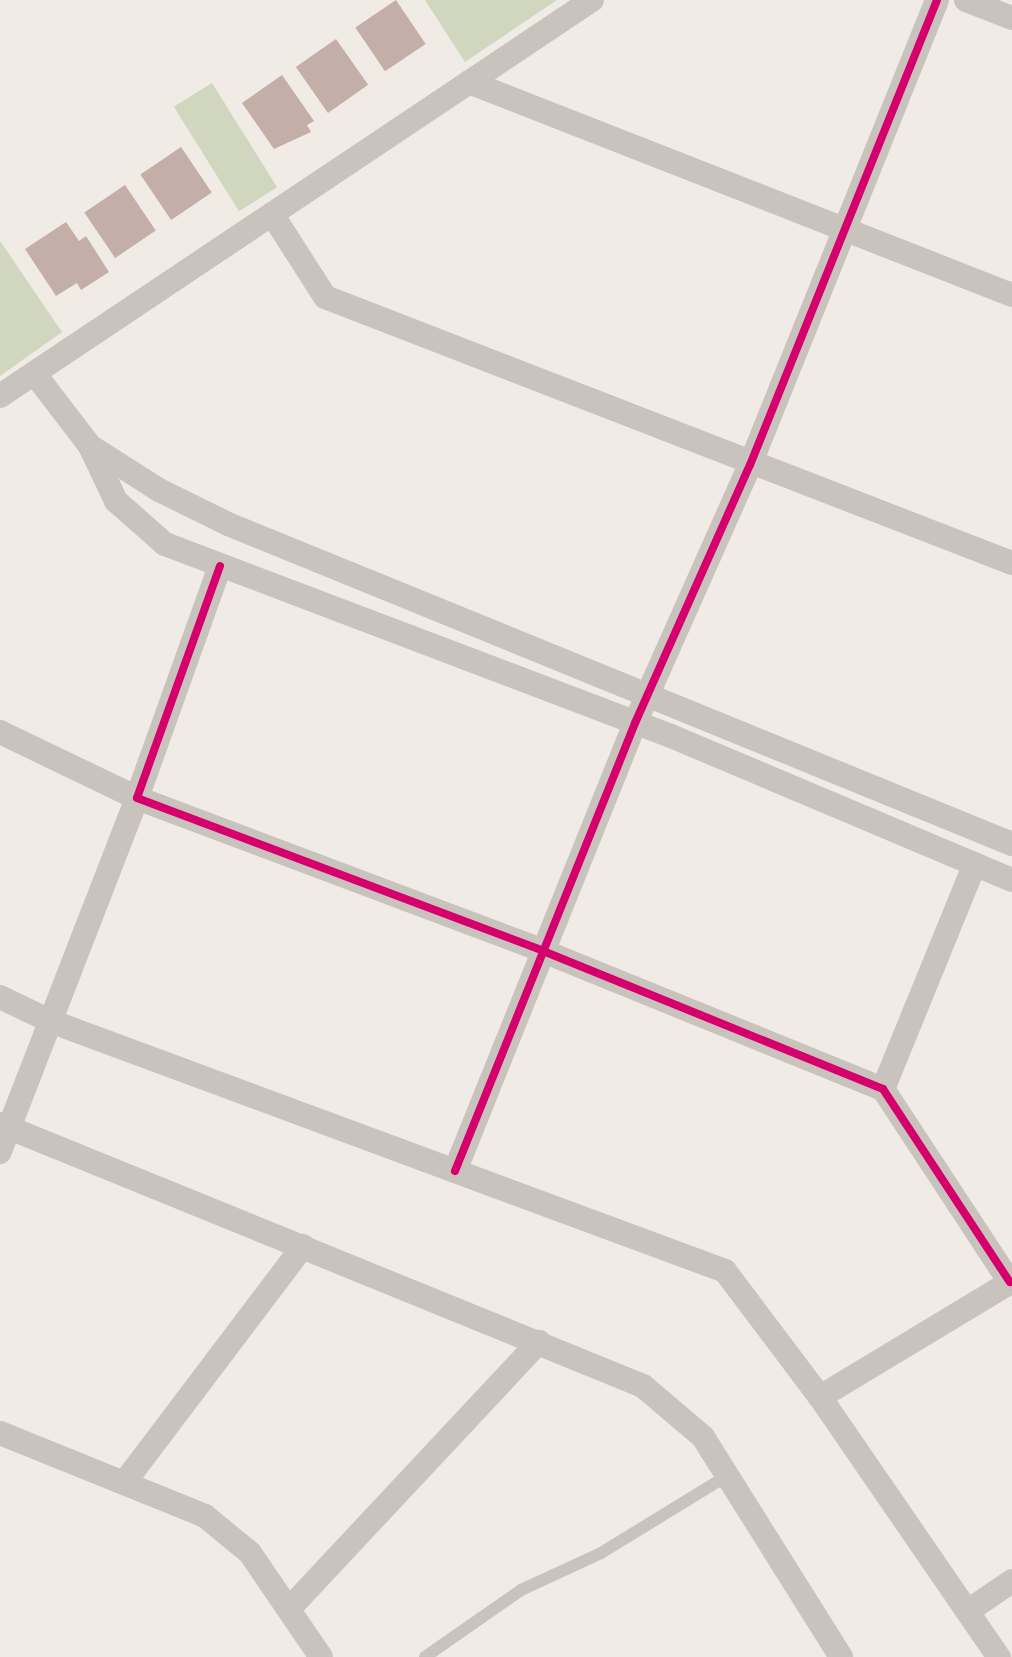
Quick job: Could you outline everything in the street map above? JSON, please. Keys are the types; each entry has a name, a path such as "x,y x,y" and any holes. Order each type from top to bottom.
{"street":[{"path":"0,396 592,0"},
{"path":"455,1171 635,723 750,465 842,227 937,0"},
{"path":"966,0 1012,18"},
{"path":"469,82 1012,295"},
{"path":"272,214 325,297 750,465 1012,563"},
{"path":"34,373 90,446 116,501 165,544 635,723 1012,880"},
{"path":"90,446 159,490 228,524 1012,844"},
{"path":"0,1152 5,1126 50,1021 137,798 220,566"},
{"path":"0,732 137,798 543,951 883,1089 1011,1281 820,1397"},
{"path":"883,1089 975,864"},
{"path":"0,997 50,1021 725,1271 820,1397 999,1657"},
{"path":"5,1126 643,1386 703,1437 730,1474 841,1657"},
{"path":"124,1483 303,1246"},
{"path":"289,1609 539,1342"},
{"path":"0,1433 205,1516 250,1553 321,1657"},
{"path":"968,1611 1012,1581"}],"lane":[{"path":"425,1657 521,1590 601,1553 730,1474"}],"green space":[{"path":"425,0 557,0 465,62"},
{"path":"212,83 277,187 239,211 174,107"},
{"path":"0,241 62,332 0,376"}],"building":[{"path":"396,0 426,44 385,71 355,27"},
{"path":"336,39 368,85 328,113 296,67"},
{"path":"282,75 314,121 307,125 311,132 274,149 242,103"},
{"path":"181,147 212,193 171,220 140,174"},
{"path":"125,185 156,231 115,258 84,212"},
{"path":"66,222 79,241 86,236 109,272 81,290 77,283 56,296 25,249"}],"cycle path":[{"path":"455,1171 635,723 750,465 937,0"},
{"path":"220,566 137,798 543,951 883,1089 1010,1282"}]}
